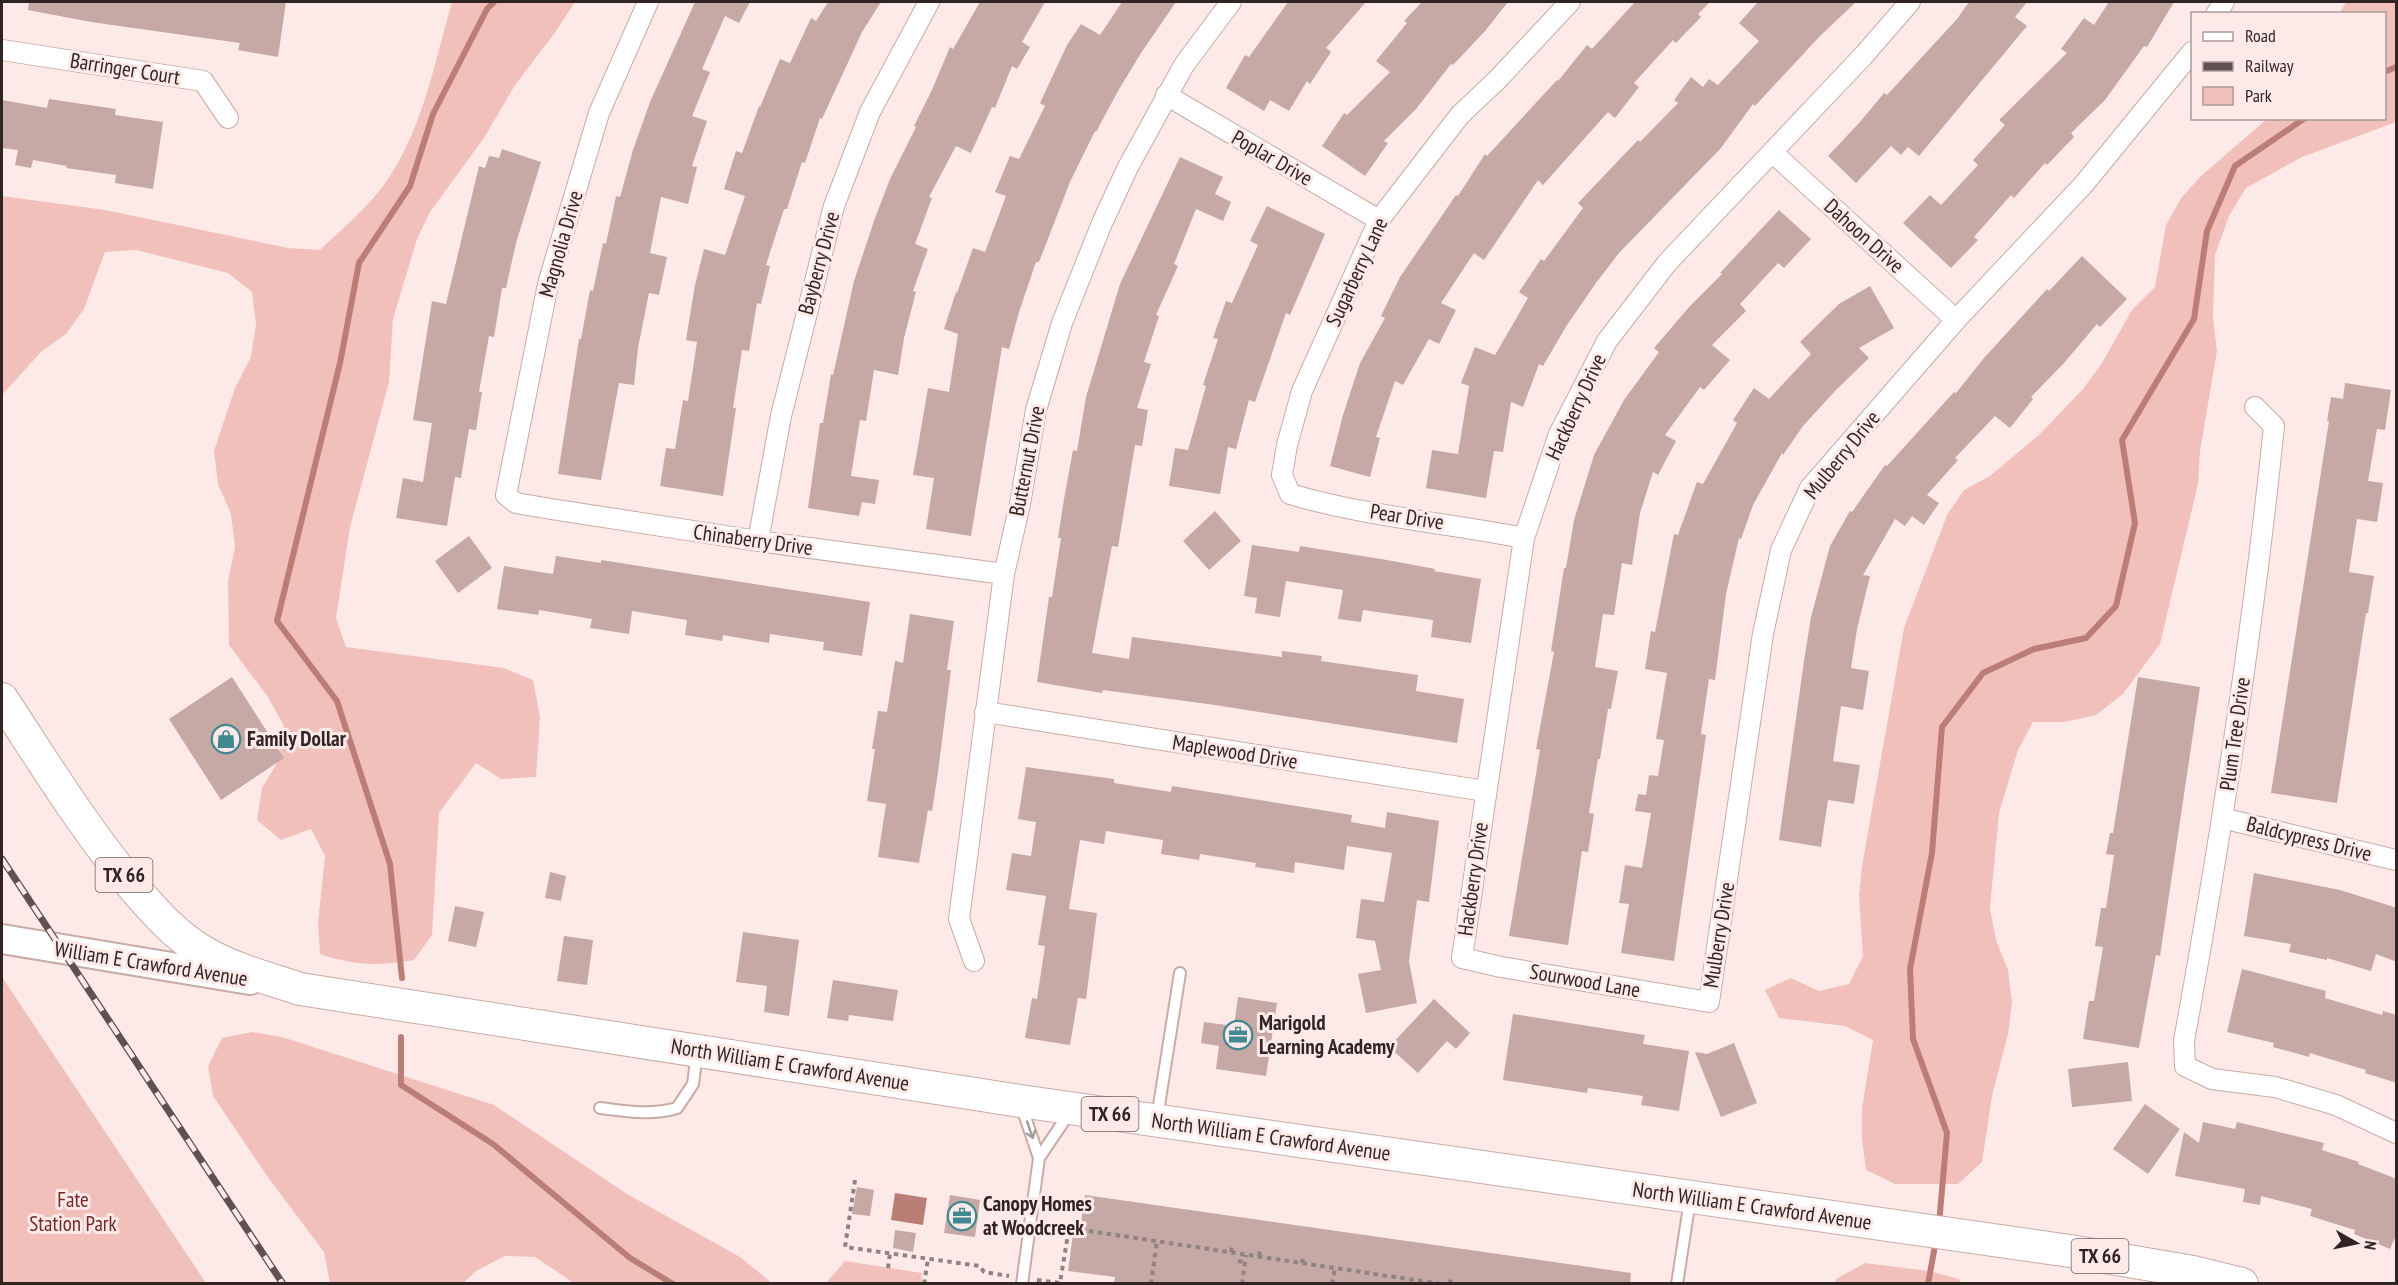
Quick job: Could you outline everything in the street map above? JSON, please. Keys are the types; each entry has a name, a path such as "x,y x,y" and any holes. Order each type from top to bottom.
{"main road":[{"name":"TX 66","path":"2,699 99,845 146,902 176,932 201,951 235,968 300,988"},
{"name":"William E Crawford Avenue","path":"2,939 300,988"},
{"name":"North William E Crawford Avenue","path":"300,988 1072,1109 1956,1235 2191,1278 2242,1284"}],"street":[{"name":"Magnolia Drive","path":"506,495 548,284 599,113 648,2"},
{"name":"Bayberry Drive","path":"758,542 781,416 834,206 870,112 929,2"},
{"name":"Butternut Drive","path":"974,961 959,919 1004,574 1020,504 1036,410 1062,323 1106,214 1128,167 1184,65 1231,2"},
{"name":"Sugarberry Lane","path":"1290,494 1282,476 1287,445 1302,391 1379,220 1460,116 1570,2"},
{"name":"Hackberry Drive","path":"1462,958 1524,538 1559,434 1607,341 1667,263 1864,55 1910,2"},
{"name":"Barringer Court","path":"2,50 203,81 228,118"},
{"name":"Mulberry Drive","path":"1709,1002 1763,634 1781,550 1810,488 1956,320 2084,184 2191,54"},
{"name":"Poplar Drive","path":"1166,95 1379,220"},
{"name":"Dahoon Drive","path":"1772,152 1956,320"},
{"name":"Plum Tree Drive","path":"2255,407 2274,426 2262,549 2222,818 2184,1041 2185,1066 2212,1079 2275,1087 2336,1105 2397,1133"},
{"name":"Pear Drive","path":"1290,494 1321,503 1524,538"},
{"name":"Chinaberry Drive","path":"506,495 516,503 551,510 758,542 1004,574"},
{"name":"Maplewood Drive","path":"985,712 1485,791"},
{"name":"Baldcypress Drive","path":"2222,818 2397,860"},
{"name":"Sourwood Lane","path":"1462,958 1501,967 1709,1002"}],"lane":[{"path":"1156,1121 1180,973"},
{"path":"600,1108 659,1113 677,1108 693,1084 698,1050"},
{"path":"1020,1101 1040,1158"},
{"path":"1022,1281 1040,1158 1072,1109"},
{"path":"1677,1284 1691,1197"}],"path":[{"path":"855,1180 845,1247 980,1266 984,1272 1022,1281 1061,1283 1068,1250 1069,1228 1082,1227 1125,1236 1191,1244 1302,1263 1326,1264 1335,1268 1408,1276 1423,1282 1441,1284"},
{"path":"1125,1236 1126,1231"},
{"path":"1151,1284 1149,1275 1156,1262 1157,1241"},
{"path":"1231,1252 1232,1246"},
{"path":"1259,1256 1260,1250"},
{"path":"888,1268 890,1253"},
{"path":"1242,1284 1246,1275 1246,1254"},
{"path":"1302,1263 1303,1257"},
{"path":"924,1284 928,1259"},
{"path":"1238,1261 1245,1262"},
{"path":"1332,1284 1336,1276 1335,1268"}],"green space":[{"path":"452,2 575,2 515,85 484,138 430,212 417,239 393,319 389,382 350,527 336,618 346,647 504,668 533,680 540,717 536,777 501,779 476,763 439,813 432,935 414,960 377,964 356,963 320,954 318,923 325,856 311,829 281,840 257,820 262,788 279,760 284,726 268,697 229,645 228,581 235,547 231,514 218,484 214,451 235,388 251,357 256,324 252,292 228,273 136,250 105,252 84,309 66,334 41,352 2,395 2,196 105,210 288,248 320,250 375,196 402,156 420,113"},
{"path":"2346,2 2396,2 2396,122 2302,157 2246,188 2229,216 2215,255 2213,318 2217,351 2200,451 2198,484 2160,644 2123,694 2096,715 2064,722 2033,722 2018,750 1999,813 1990,908 1996,940 2008,970 2012,1002 2008,1034 1992,1096 1982,1162 1958,1184 1895,1184 1866,1170 1862,1139 1862,1108 1873,1040 1845,1026 1779,1018 1765,990 1791,978 1819,991 1849,984 1863,956 1859,895 1862,866 1904,628 1947,515 1964,490 1990,476 2040,434 2083,389 2102,363 2132,310 2155,287 2166,225 2181,198 2202,175 2266,120 2386,120 2386,12 2341,12"},
{"name":"Fate Station Park","path":"2,977 206,1283 2,1283"},
{"path":"252,1032 282,1037 494,1105 627,1194 740,1257 772,1283 574,1283 535,1257 505,1256 476,1271 463,1283 330,1283 324,1252 267,1176 213,1096 208,1066 222,1038"},
{"path":"845,1261 922,1273 921,1283 826,1283"},
{"path":"1865,1263 1929,1271 1959,1279 1961,1283 1835,1283 1836,1279"}],"shaded area":[{"path":"895,1193 927,1198 923,1225 891,1220"}],"building":[{"path":"29,2 286,2 278,57 238,50 240,43 91,22 28,10"},
{"path":"695,2 750,2 739,23 725,16 702,69 710,72 692,116 707,121 692,166 697,167 688,204 661,197 650,253 667,257 659,295 649,293 638,348 634,385 619,383 601,480 558,474 579,339 581,339 590,290 593,291 603,243 606,244 616,196 620,197 650,102"},
{"path":"828,2 881,2 862,32 822,119 820,118 805,163 802,162 787,209 784,209 766,265 770,266 761,304 757,303 749,351 742,350 723,496 660,486 666,448 675,449 683,400 688,401 697,342 686,340 695,285 704,249 725,255 745,196 724,189 736,151 742,153 759,106 780,59 790,63 811,18 816,21"},
{"path":"980,2 1045,2 1022,42 1030,47 1017,69 1012,66 995,108 992,107 971,153 956,146 929,197 932,198 915,244 928,249 913,291 916,292 904,338 898,375 874,370 866,421 860,420 851,476 879,480 875,504 862,502 859,516 808,508 820,423 823,423 831,374 833,375 854,281 875,218 890,179 916,127 914,126 950,47 953,49"},
{"path":"1122,2 1176,2 1141,53 1095,131 1070,182 1039,262 1036,262 1009,349 1002,347 971,536 926,529 934,478 913,475 928,388 949,392 958,334 944,329 956,292 973,248 985,252 1006,196 995,192 1010,156 1019,159 1045,106 1040,103 1067,45 1081,24 1100,35"},
{"path":"1288,2 1366,2 1326,48 1331,52 1310,84 1307,81 1289,111 1270,100 1264,111 1226,88 1245,55 1249,57"},
{"path":"1422,2 1508,2 1485,31 1453,65 1451,64 1416,109 1384,141 1388,143 1365,176 1322,146 1344,113 1347,115 1390,72 1376,61 1407,23 1404,21"},
{"path":"1635,2 1710,2 1698,14 1701,17 1676,43 1673,40 1634,83 1639,87 1615,118 1608,112 1543,185 1538,180 1484,260 1474,253 1441,303 1456,310 1439,344 1429,339 1403,385 1395,381 1376,437 1380,438 1370,477 1330,466 1360,363 1385,318 1381,316 1400,277 1485,154 1487,156 1558,81 1587,45 1592,49"},
{"path":"1758,2 1856,2 1820,36 1755,106 1753,104 1721,148 1619,253 1596,283 1567,325 1543,366 1539,364 1523,407 1511,402 1503,452 1494,451 1486,498 1426,488 1432,450 1458,454 1469,386 1461,383 1475,347 1495,355 1528,298 1519,292 1541,259 1544,261 1583,208 1578,203 1638,140 1640,142 1678,103 1674,100 1691,77 1703,87 1709,79 1718,85 1759,41 1739,23"},
{"path":"1969,2 2027,2 2015,17 2027,26 1919,156 1908,147 1901,155 1891,146 1856,183 1828,156 1884,93 1887,95 1957,19"},
{"path":"2109,2 2174,2 2147,47 2144,46 2105,100 2071,133 2074,137 2047,165 2045,163 2014,198 2011,195 1974,237 1978,240 1951,268 1903,223 1930,195 1941,205 1978,165 1973,160 2005,125 1999,120 2067,53 2061,49 2084,18 2094,25"},
{"path":"49,99 116,109 115,115 163,122 153,189 115,183 116,175 66,168 67,166 33,160 31,168 15,165 18,150 2,148 2,100 47,108"},
{"path":"502,149 541,162 516,243 506,288 502,288 494,337 489,336 479,392 482,392 476,430 469,429 461,478 455,477 447,526 396,518 403,478 423,482 432,423 413,420 432,301 446,304 479,166 485,168 489,156 499,158"},
{"path":"1180,157 1223,177 1215,194 1231,202 1223,221 1196,209 1174,264 1178,266 1156,315 1159,316 1144,362 1151,364 1137,408 1148,410 1142,446 1135,445 1118,547 1112,546 1092,653 1129,659 1132,637 1282,657 1282,651 1322,656 1321,661 1418,675 1416,691 1464,699 1457,743 1215,705 1103,690 1102,693 1037,682 1049,597 1052,597 1061,538 1058,538 1064,499 1073,450 1077,451 1086,397 1120,284"},
{"path":"1267,206 1325,234 1290,315 1286,313 1255,402 1249,400 1236,449 1228,447 1220,494 1169,486 1175,448 1188,450 1206,386 1203,385 1218,339 1213,338 1226,301 1232,303 1258,245 1250,241"},
{"path":"1779,210 1811,239 1784,268 1778,263 1740,304 1746,311 1712,345 1730,360 1704,390 1700,387 1665,435 1676,441 1658,475 1653,472 1640,513 1632,565 1622,563 1614,615 1603,614 1595,667 1618,671 1611,709 1608,709 1600,759 1598,759 1589,813 1594,814 1588,852 1582,851 1568,945 1509,936 1540,750 1536,749 1554,652 1551,651 1564,568 1566,568 1574,520 1594,455 1624,400 1659,352 1654,348"},
{"path":"2082,256 2127,299 2100,327 2097,324 2031,397 2033,399 2010,428 1995,416 1955,458 1958,460 1927,495 1939,503 1924,525 1912,516 1905,526 1895,519 1863,575 1870,576 1857,629 1851,668 1869,671 1863,710 1841,706 1833,761 1860,765 1854,804 1828,800 1821,847 1779,840 1811,617 1830,546 1850,511 1852,512 1885,465 1887,466 1954,392 1956,393 1984,358 2047,289 2049,291"},
{"path":"1870,286 1894,328 1859,348 1869,358 1835,391 1803,426 1783,455 1782,453 1753,505 1741,539 1739,538 1726,594 1715,680 1709,679 1701,734 1706,735 1674,961 1621,953 1629,904 1619,903 1625,865 1642,868 1651,813 1635,811 1638,794 1646,795 1649,775 1658,776 1664,740 1656,739 1667,673 1645,669 1651,631 1655,632 1674,534 1678,535 1697,482 1703,484 1737,423 1733,420 1754,388 1769,399 1811,354 1800,342 1839,304"},
{"path":"2345,383 2391,390 2385,430 2377,429 2368,481 2383,483 2377,522 2357,519 2349,572 2374,576 2368,613 2366,613 2337,803 2271,793 2331,397 2343,399"},
{"path":"1215,511 1241,541 1209,570 1183,541"},
{"path":"469,536 492,568 458,593 435,561"},
{"path":"1252,545 1299,552 1300,546 1387,560 1481,579 1471,643 1431,637 1433,620 1363,610 1361,622 1338,619 1343,590 1286,581 1280,617 1255,613 1257,598 1244,596"},
{"path":"556,556 601,563 601,560 870,602 862,656 823,650 824,642 770,634 769,643 723,635 722,641 685,635 687,620 632,611 629,634 590,628 592,619 539,610 538,615 497,609 504,566 553,574"},
{"path":"910,614 954,621 947,670 951,670 938,772 932,811 928,810 919,863 878,857 886,804 867,801 878,711 887,712 895,661 903,663"},
{"name":"Family Dollar","path":"232,677 284,758 221,800 169,719"},
{"path":"2138,677 2200,687 2160,956 2156,955 2139,1048 2083,1039 2089,1001 2094,1001 2103,947 2095,946 2101,908 2106,908 2114,855 2106,854 2110,833 2113,833"},
{"path":"1026,767 1114,779 1114,783 1171,792 1172,786 1352,815 1351,822 1385,828 1387,812 1439,821 1429,902 1417,900 1409,961 1417,1003 1366,1013 1358,974 1381,970 1375,941 1356,938 1361,899 1384,902 1392,853 1347,846 1344,870 1295,862 1294,873 1255,867 1256,863 1200,854 1199,860 1161,854 1163,840 1106,831 1104,844 1080,840 1069,909 1097,913 1086,999 1078,998 1070,1045 1025,1038 1032,998 1037,999 1045,946 1038,945 1046,896 1006,890 1012,853 1031,856 1036,822 1018,819"},
{"path":"550,872 566,876 561,901 545,898"},
{"path":"2254,873 2340,890 2397,908 2397,962 2376,954 2371,971 2327,958 2327,960 2289,952 2291,944 2244,936"},
{"path":"455,906 484,912 476,947 448,941"},
{"path":"743,932 799,940 789,1016 764,1012 767,986 736,982"},
{"path":"564,936 593,940 587,985 557,981"},
{"path":"2242,969 2326,991 2325,998 2382,1015 2383,1011 2397,1015 2397,1083 2365,1073 2366,1070 2310,1053 2309,1057 2273,1047 2274,1043 2227,1032"},
{"path":"833,980 898,990 893,1021 849,1015 848,1021 827,1018"},
{"name":"Marigold Learning Academy","path":"1238,997 1277,1003 1266,1076 1216,1069 1219,1046 1201,1043 1204,1022 1234,1026"},
{"path":"1434,999 1470,1033 1456,1049 1447,1041 1418,1073 1389,1047"},
{"path":"1513,1014 1645,1035 1643,1044 1689,1051 1679,1111 1641,1105 1643,1096 1588,1088 1587,1093 1503,1080"},
{"path":"1734,1043 1757,1103 1721,1117 1695,1052 1707,1054"},
{"path":"2128,1062 2132,1101 2072,1107 2068,1069"},
{"path":"2145,1104 2180,1129 2148,1174 2113,1149"},
{"path":"2203,1122 2235,1129 2237,1122 2324,1143 2322,1150 2359,1162 2358,1164 2397,1179 2397,1233 2390,1249 2354,1234 2355,1230 2310,1216 2312,1209 2261,1196 2260,1205 2243,1202 2245,1189 2175,1176 2184,1132 2199,1143"},
{"path":"857,1187 874,1190 870,1216 852,1214"},
{"name":"Canopy Homes at Woodcreek","path":"950,1195 980,1200 975,1237 944,1233"},
{"path":"1085,1195 1631,1273 1630,1284 1114,1284 1115,1277 1068,1271 1073,1234 1079,1235"},
{"path":"895,1230 916,1233 913,1252 893,1248"}],"waterway":[{"path":"402,978 390,864 337,701 277,621 340,363 359,263 410,186 433,114 487,9 494,2"},
{"path":"2386,71 2396,67"},
{"path":"1939,1224 1947,1133 1913,1039 1910,969 1932,853 1942,727 1983,673 2034,649 2086,638 2116,606 2135,523 2122,440 2194,319 2207,231 2235,166 2302,120"},
{"path":"401,1037 401,1085 493,1144 630,1258 673,1284"},
{"path":"1928,1284 1936,1240"}],"railway":[{"path":"2,859 283,1284"}],"place":[{"name":"Family Dollar","path":"226,739"},
{"name":"Marigold Learning Academy","path":"1238,1035"},
{"name":"Canopy Homes at Woodcreek","path":"962,1216"}]}
